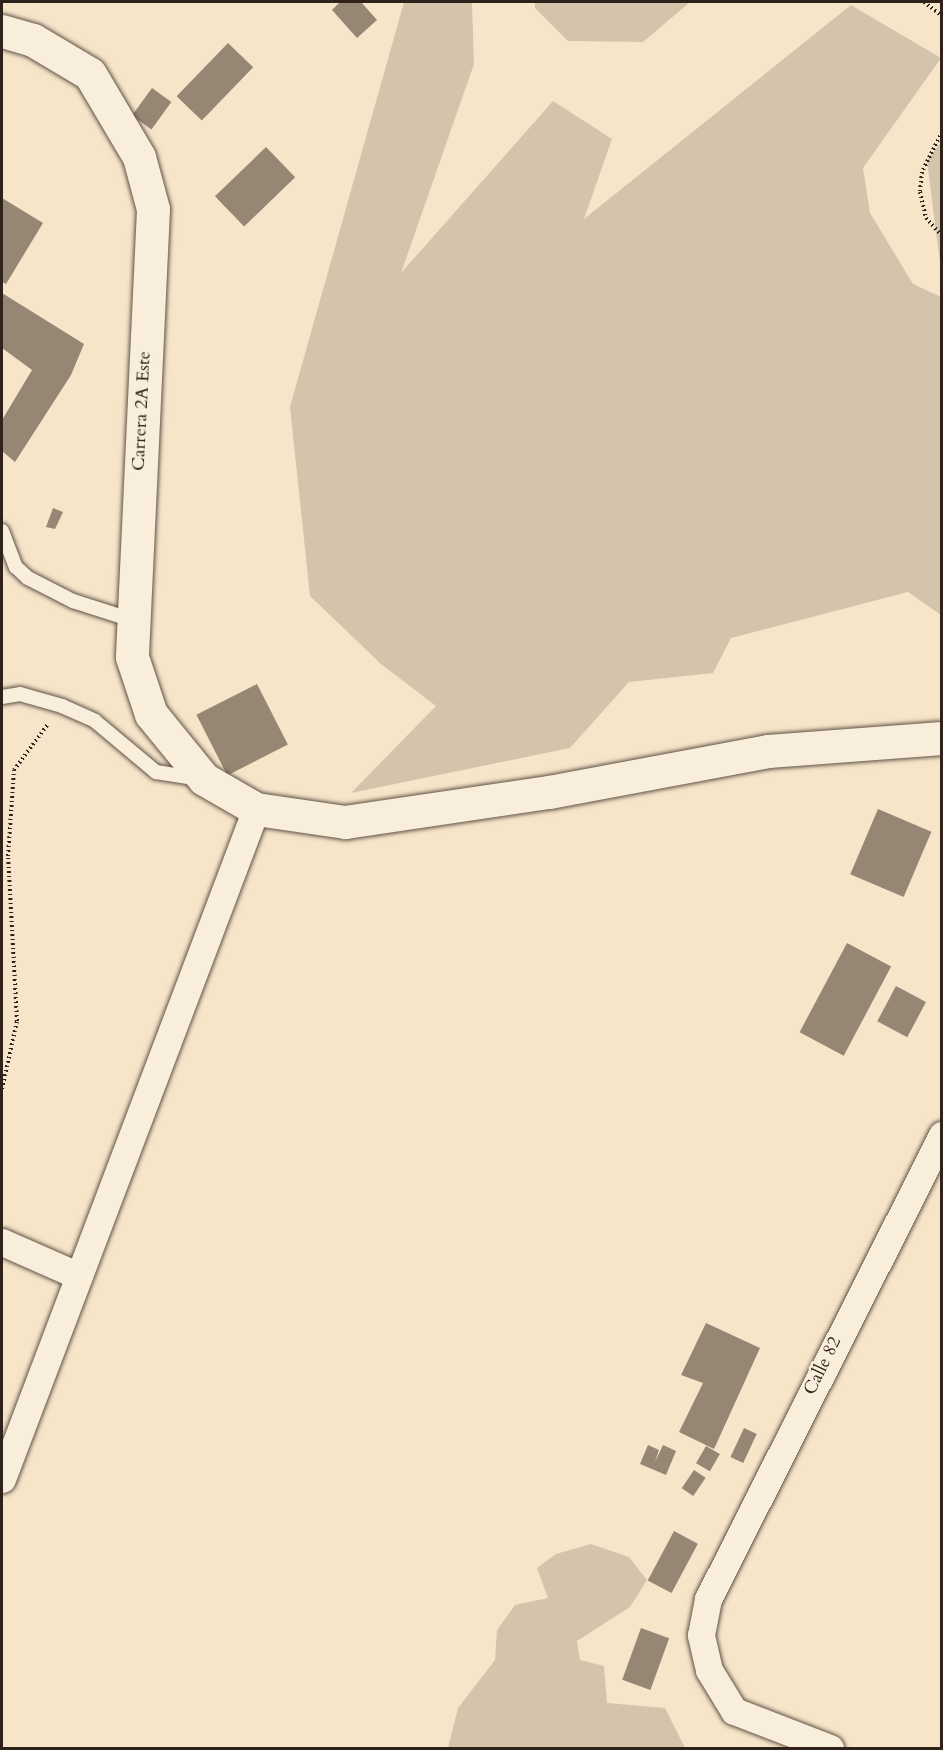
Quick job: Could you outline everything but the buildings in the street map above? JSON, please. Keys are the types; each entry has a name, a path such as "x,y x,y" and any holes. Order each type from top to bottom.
{"street":[{"name":"Carrera 2A Este","path":"2,31 33,40 90,74 139,157 153,209 129,619 138,690 151,714 204,779 256,809"},
{"path":"2,1479 256,809 345,822 549,792 768,751 942,738"},
{"name":"Calle 82","path":"830,1749 734,1711 709,1670 701,1635 708,1599 942,1135"},
{"path":"2,1242 79,1276"}],"lane":[{"path":"2,531 16,567 28,578 73,601 129,619"},
{"path":"2,697 20,694 62,706 94,721 156,772 204,779"}],"path":[{"path":"924,2 942,16"},
{"path":"942,132 922,172 920,192 926,218 942,236"},
{"path":"2,1089 17,1021 8,856 14,770 62,706"}],"shaded area":[{"path":"404,2 472,2 474,64 401,273 553,101 612,139 584,219 851,5 941,58 863,168 870,213 913,284 941,297 941,615 908,592 731,638 713,673 629,682 570,748 351,793 436,706 381,664 310,596 290,407"},
{"path":"535,2 689,3 643,42 568,41 535,8"},
{"path":"941,142 941,271 927,161"},
{"path":"591,1544 629,1557 647,1580 630,1607 577,1641 580,1660 604,1666 607,1703 665,1708 685,1748 448,1748 458,1708 495,1660 497,1630 515,1605 548,1598 537,1568 556,1554"}]}
